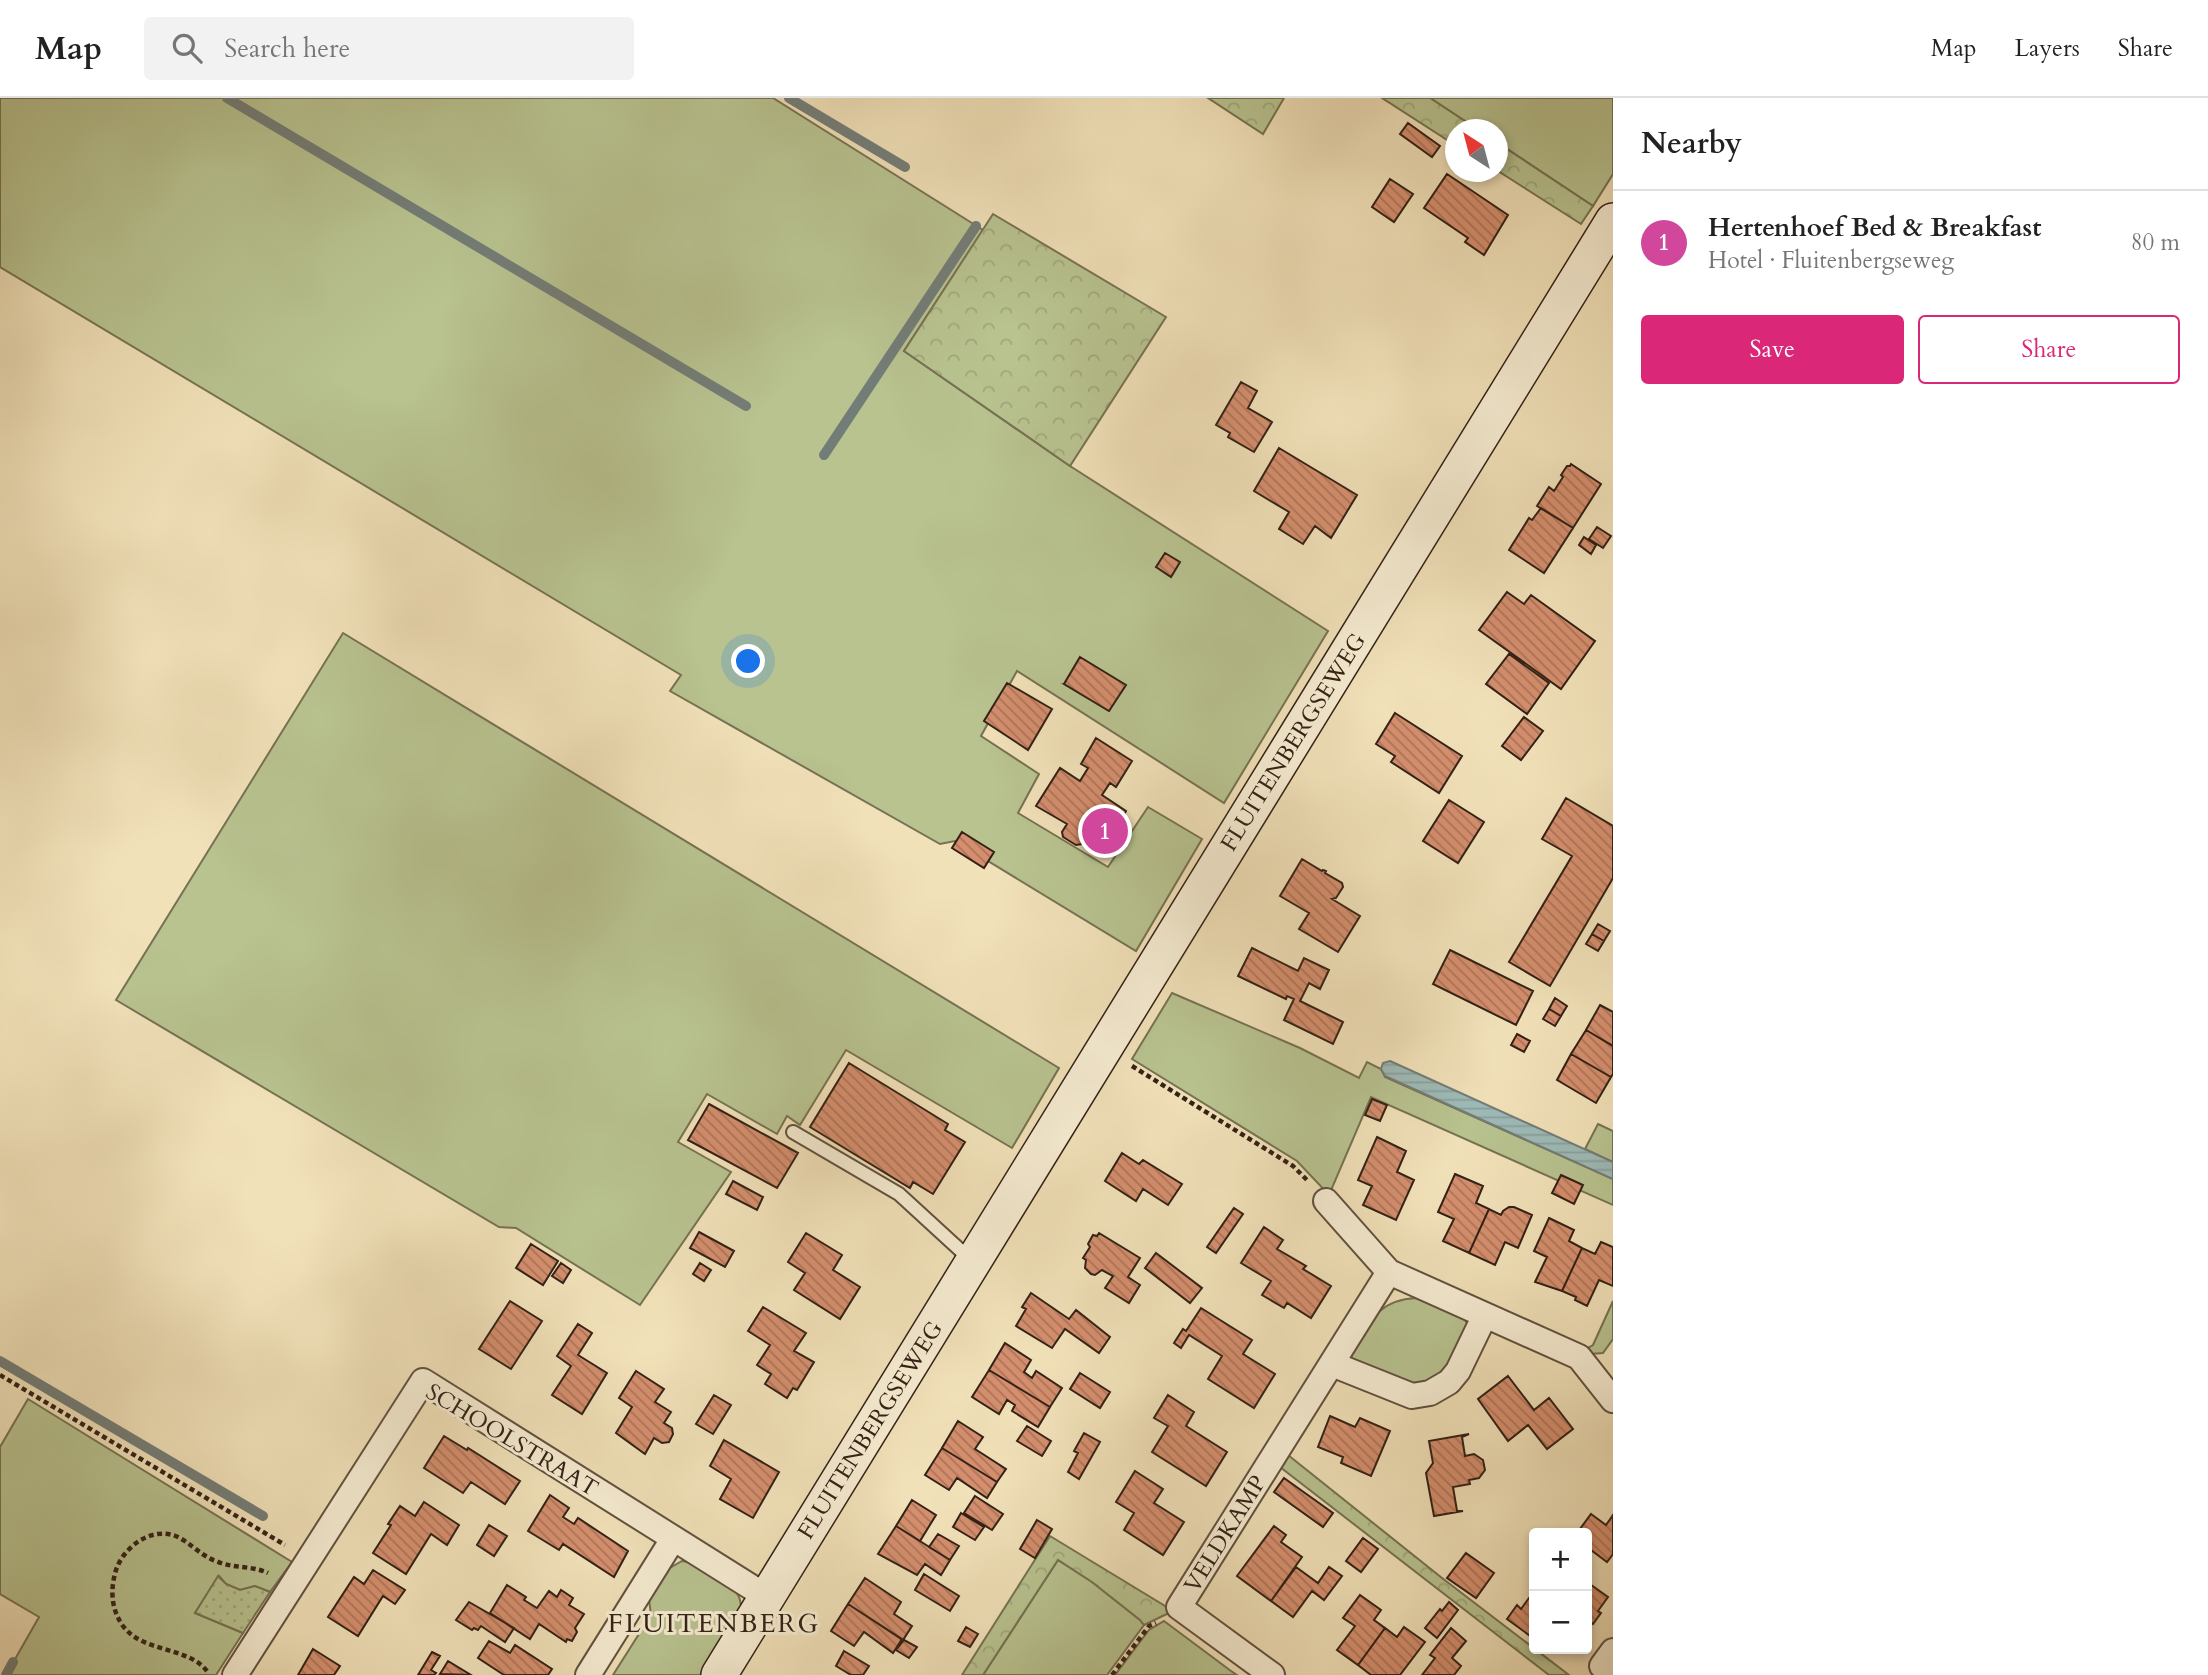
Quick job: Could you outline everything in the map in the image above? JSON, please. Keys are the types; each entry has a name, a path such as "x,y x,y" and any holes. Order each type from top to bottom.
{"street":[{"name":"FLUITENBERGSEWEG","path":"719,1675 1613,221"},
{"path":"1326,1201 1389,1272 1578,1357 1613,1400"},
{"name":"VELDKAMP","path":"1272,1675 1179,1606 1389,1272"},
{"path":"1332,1364 1412,1396 1430,1394 1450,1382 1458,1371 1485,1315"},
{"name":"SCHOOLSTRAAT","path":"235,1675 423,1381 673,1539"},
{"path":"588,1675 673,1539 767,1597"},
{"path":"1613,1651 1602,1666 1613,1674"}],"lane":[{"path":"793,1132 898,1194 974,1262"}],"path":[{"path":"1105,1049 1293,1166 1326,1201"},
{"path":"0,1375 310,1560"},
{"path":"210,1675 204,1667 191,1659 147,1644 126,1630 116,1615 112,1598 113,1581 119,1561 129,1547 141,1539 169,1535 179,1538 216,1562 265,1572 291,1589"},
{"path":"1112,1675 1149,1626 1172,1614 1179,1606"}],"green space":[{"path":"0,98 773,98 983,230 904,351 1070,466 1328,631 1224,803 1017,671 981,736 1039,774 1018,813 1108,867 1148,807 1202,839 1136,951 955,841 940,844 670,691 681,675 0,267","holes":["1064,684 1125,685 1109,711"]},
{"path":"1208,98 1284,98 1263,134"},
{"path":"1382,98 1430,98 1462,119 1445,119 1445,139"},
{"path":"1430,98 1613,98 1613,174 1593,206 1508,150 1508,119 1462,119"},
{"path":"1508,150 1593,206 1581,224 1508,177"},
{"path":"993,214 1166,317 1070,466 904,351"},
{"path":"343,633 1059,1068 1012,1148 846,1050 800,1125 787,1116 777,1134 707,1094 678,1142 731,1172 640,1305 516,1228 499,1227 116,1000"},
{"path":"1172,993 1300,1048 1359,1078 1367,1062 1381,1069 1385,1077 1613,1179 1613,1205 1371,1097 1329,1195 1297,1161 1132,1059"},
{"path":"1598,1124 1613,1131 1613,1162 1585,1149"},
{"path":"1416,1298 1464,1318 1468,1325 1449,1369 1420,1387 1352,1360 1351,1354 1375,1316 1392,1303"},
{"path":"1613,1301 1613,1339 1603,1353 1590,1354 1586,1349 1593,1345"},
{"path":"28,1399 292,1562 270,1592 255,1586 240,1590 226,1584 219,1576 195,1613 243,1633 216,1675 6,1675 39,1617 0,1594 0,1447"},
{"path":"1288,1455 1529,1644 1529,1654 1542,1654 1569,1675 1549,1675 1280,1467"},
{"path":"1050,1536 1165,1606 1169,1613 1144,1625 1092,1582 1058,1560 983,1675 962,1675"},
{"path":"1058,1560 1092,1582 1144,1625 1107,1675 983,1675"},
{"path":"682,1561 718,1578 736,1592 740,1602 741,1608 705,1675 613,1675 651,1615 649,1599 668,1569"},
{"path":"218,1576 226,1584 240,1590 255,1586 270,1592 243,1633 195,1613"},
{"path":"1164,1621 1237,1675 1115,1675 1149,1630"}],"water":[{"path":"1390,1061 1613,1162 1613,1179 1385,1076 1381,1069 1383,1063"}],"building":[{"path":"1408,123 1440,146 1432,157 1400,134"},
{"path":"1445,177 1445,182 1459,182 1508,215 1484,255 1465,242 1468,238 1424,208"},
{"path":"1390,179 1413,194 1394,222 1372,207"},
{"path":"1241,382 1257,391 1248,408 1272,422 1254,452 1228,437 1230,433 1216,425"},
{"path":"1279,448 1357,495 1331,538 1315,526 1303,544 1279,529 1289,512 1254,491"},
{"path":"1571,464 1601,484 1573,528 1537,506 1549,487 1554,491 1563,477 1561,475"},
{"path":"1541,508 1573,528 1544,573 1509,550 1529,518 1532,520"},
{"path":"1597,527 1611,536 1603,548 1589,539"},
{"path":"1584,537 1596,545 1591,554 1579,545"},
{"path":"1165,553 1180,562 1171,577 1156,567"},
{"path":"1507,592 1524,604 1531,595 1595,641 1561,689 1479,630"},
{"path":"1509,654 1549,683 1527,714 1486,684"},
{"path":"1080,657 1126,685 1109,711 1064,684"},
{"path":"1007,683 1052,709 1028,750 984,721"},
{"path":"1395,713 1462,756 1439,793 1391,762 1395,756 1376,744"},
{"path":"1524,717 1543,731 1521,760 1502,746"},
{"path":"1096,738 1132,761 1116,787 1110,783 1102,795 1126,811 1105,847 1087,836 1082,844 1076,845 1063,837 1062,832 1067,824 1036,806 1060,768 1080,781 1088,768 1081,764"},
{"path":"1566,798 1613,826 1613,878 1550,986 1509,962 1572,856 1542,839"},
{"path":"1449,800 1484,822 1458,863 1423,841"},
{"path":"962,832 994,852 984,868 952,848"},
{"path":"1302,859 1342,883 1343,887 1336,898 1332,899 1360,916 1338,952 1299,929 1309,913 1280,896"},
{"path":"1598,924 1610,931 1604,941 1592,934"},
{"path":"1592,934 1604,941 1598,951 1586,944"},
{"path":"1252,948 1298,971 1304,958 1329,970 1320,989 1309,983 1300,1001 1343,1022 1333,1044 1284,1020 1294,999 1287,996 1286,999 1238,976"},
{"path":"1450,950 1533,991 1516,1025 1433,984"},
{"path":"1555,998 1567,1006 1561,1016 1549,1009"},
{"path":"1600,1005 1613,1012 1613,1046 1586,1030"},
{"path":"1549,1009 1561,1016 1555,1026 1543,1019"},
{"path":"1586,1030 1613,1046 1611,1077 1571,1054"},
{"path":"1517,1034 1530,1041 1524,1052 1511,1045"},
{"path":"1571,1054 1611,1077 1596,1103 1557,1080"},
{"path":"849,1063 948,1124 945,1130 965,1142 933,1194 913,1182 910,1188 810,1127"},
{"path":"1372,1099 1387,1105 1380,1121 1365,1115"},
{"path":"709,1104 798,1153 777,1188 688,1140"},
{"path":"1377,1137 1406,1151 1397,1172 1414,1180 1396,1220 1363,1205 1372,1186 1358,1180"},
{"path":"1122,1153 1139,1164 1143,1160 1182,1184 1168,1205 1143,1189 1136,1201 1105,1181"},
{"path":"1455,1174 1483,1186 1476,1203 1489,1209 1469,1253 1443,1241 1454,1219 1438,1212"},
{"path":"1561,1175 1583,1185 1574,1204 1552,1193"},
{"path":"733,1181 763,1197 757,1210 726,1194"},
{"path":"1509,1207 1532,1215 1518,1248 1505,1242 1495,1265 1469,1253 1489,1209 1501,1215"},
{"path":"1234,1208 1243,1214 1216,1253 1207,1247"},
{"path":"1549,1218 1574,1230 1569,1241 1582,1248 1562,1291 1535,1282 1547,1257 1534,1251"},
{"path":"1264,1227 1283,1240 1277,1249 1306,1266 1303,1269 1331,1286 1311,1318 1287,1303 1284,1308 1262,1295 1271,1281 1241,1263"},
{"path":"699,1232 734,1251 725,1267 690,1248"},
{"path":"806,1233 842,1255 833,1270 860,1287 840,1319 794,1290 805,1273 788,1262"},
{"path":"1099,1233 1140,1258 1128,1277 1140,1285 1129,1303 1105,1288 1113,1276 1102,1270 1095,1275 1091,1274 1085,1268 1086,1260 1083,1258 1090,1247 1088,1244 1093,1235 1097,1236"},
{"path":"1601,1242 1613,1247 1613,1286 1599,1280 1587,1306 1562,1291 1582,1248 1595,1254"},
{"path":"531,1244 558,1261 543,1285 516,1268"},
{"path":"1156,1253 1202,1288 1190,1303 1145,1268"},
{"path":"561,1263 571,1270 563,1283 552,1276"},
{"path":"700,1263 711,1270 704,1281 693,1274"},
{"path":"1031,1293 1069,1319 1076,1310 1110,1337 1099,1353 1065,1329 1052,1348 1016,1326 1026,1309 1022,1307"},
{"path":"510,1301 542,1321 511,1369 479,1349"},
{"path":"763,1307 806,1333 794,1351 814,1362 797,1390 793,1388 787,1398 765,1384 771,1374 757,1365 770,1345 748,1331"},
{"path":"1201,1308 1252,1340 1243,1354 1275,1374 1254,1408 1208,1379 1222,1356 1189,1335 1181,1348 1174,1343 1183,1329 1186,1331"},
{"path":"578,1324 592,1333 578,1355 607,1373 582,1414 552,1395 571,1366 557,1356"},
{"path":"1005,1343 1031,1360 1024,1372 1032,1378 1036,1371 1062,1388 1050,1407 989,1370"},
{"path":"989,1370 1050,1407 1038,1427 1012,1411 1015,1405 1007,1400 999,1414 972,1397"},
{"path":"636,1371 664,1389 655,1402 671,1412 664,1423 672,1428 673,1434 669,1442 662,1443 654,1438 645,1454 616,1433 632,1407 619,1398"},
{"path":"1080,1373 1110,1392 1100,1408 1070,1389"},
{"path":"1508,1376 1534,1410 1549,1398 1573,1429 1547,1449 1528,1425 1508,1441 1478,1399"},
{"path":"714,1395 731,1405 713,1434 696,1424"},
{"path":"1168,1395 1194,1412 1186,1426 1227,1452 1206,1486 1152,1452 1168,1426 1154,1418"},
{"path":"1330,1416 1355,1427 1360,1418 1390,1431 1371,1476 1341,1463 1343,1457 1318,1447"},
{"path":"958,1421 983,1437 975,1449 1006,1469 997,1482 942,1448"},
{"path":"1027,1426 1051,1441 1042,1456 1017,1441"},
{"path":"1084,1433 1100,1442 1079,1479 1068,1472 1078,1453 1074,1451"},
{"path":"1469,1434 1462,1437 1465,1456 1474,1454 1483,1460 1485,1470 1479,1478 1469,1480 1470,1484 1453,1487 1457,1511 1463,1511 1434,1516 1426,1473 1433,1463 1429,1441"},
{"path":"444,1436 520,1481 505,1504 471,1482 463,1493 424,1468"},
{"path":"724,1440 779,1472 753,1518 720,1499 731,1479 710,1466"},
{"path":"942,1448 997,1482 987,1498 957,1478 949,1490 925,1475"},
{"path":"1135,1471 1163,1489 1154,1503 1184,1522 1163,1555 1124,1530 1134,1513 1116,1502"},
{"path":"1284,1478 1333,1513 1323,1527 1274,1492"},
{"path":"550,1495 569,1508 563,1517 574,1524 578,1518 628,1551 614,1577 563,1544 559,1550 528,1531"},
{"path":"975,1496 1003,1514 992,1530 964,1513"},
{"path":"912,1500 936,1515 920,1541 896,1526"},
{"path":"424,1502 459,1525 447,1545 431,1534 406,1574 373,1553 400,1506 415,1516"},
{"path":"961,1513 984,1527 975,1540 953,1527"},
{"path":"1591,1514 1606,1525 1613,1515 1613,1554 1607,1562 1592,1551 1592,1528 1581,1528"},
{"path":"1037,1520 1052,1529 1035,1558 1020,1549"},
{"path":"489,1525 507,1536 494,1556 477,1545"},
{"path":"896,1526 950,1560 941,1575 925,1564 917,1575 878,1554"},
{"path":"1274,1526 1286,1535 1281,1542 1302,1557 1271,1601 1237,1576"},
{"path":"938,1534 959,1546 950,1560 929,1547"},
{"path":"1363,1538 1378,1549 1361,1572 1346,1561"},
{"path":"1466,1553 1494,1573 1476,1598 1447,1578"},
{"path":"1296,1567 1318,1583 1329,1567 1342,1576 1324,1600 1312,1591 1293,1617 1271,1601"},
{"path":"373,1570 405,1590 395,1604 383,1596 358,1636 328,1617 354,1577 364,1584"},
{"path":"924,1574 959,1596 950,1611 915,1590"},
{"path":"865,1578 901,1602 894,1614 912,1626 903,1640 848,1604"},
{"path":"507,1585 537,1608 549,1591 557,1597 561,1590 573,1598 569,1605 584,1614 575,1628 577,1632 572,1641 567,1639 566,1642 539,1624 530,1639 490,1613"},
{"path":"1592,1586 1608,1597 1592,1623"},
{"path":"1360,1595 1381,1610 1374,1620 1385,1628 1358,1665 1337,1650 1355,1626 1343,1618"},
{"path":"1529,1598 1529,1635 1507,1619 1517,1605 1521,1609"},
{"path":"469,1602 514,1628 505,1642 481,1626 478,1630 472,1630 456,1620"},
{"path":"1449,1602 1458,1610 1437,1638 1425,1628"},
{"path":"848,1604 902,1639 893,1653 864,1632 854,1646 831,1631"},
{"path":"966,1627 978,1634 970,1647 958,1641"},
{"path":"1404,1627 1425,1642 1400,1675 1371,1675 1358,1665 1385,1628 1397,1637"},
{"path":"1451,1628 1466,1641 1452,1658 1461,1666 1454,1675 1422,1675 1435,1658 1430,1655"},
{"path":"904,1640 917,1647 909,1658 896,1650"},
{"path":"489,1641 510,1653 515,1645 552,1669 548,1675 504,1675 478,1658"},
{"path":"313,1649 340,1666 334,1675 298,1675"},
{"path":"844,1651 869,1666 863,1675 851,1675 836,1666"},
{"path":"432,1652 440,1656 431,1670 436,1673 418,1675"},
{"path":"448,1661 471,1675 440,1674"}],"waterway":[{"path":"227,98 746,406"},
{"path":"789,98 905,167"},
{"path":"824,455 976,226"},
{"path":"0,1361 263,1516"},
{"path":"6,1675 13,1662"}],"place":[{"name":"Hertenhoef Bed & Breakfast","path":"1105,831"}],"district":[{"name":"FLUITENBERG","path":"714,1623"}]}
